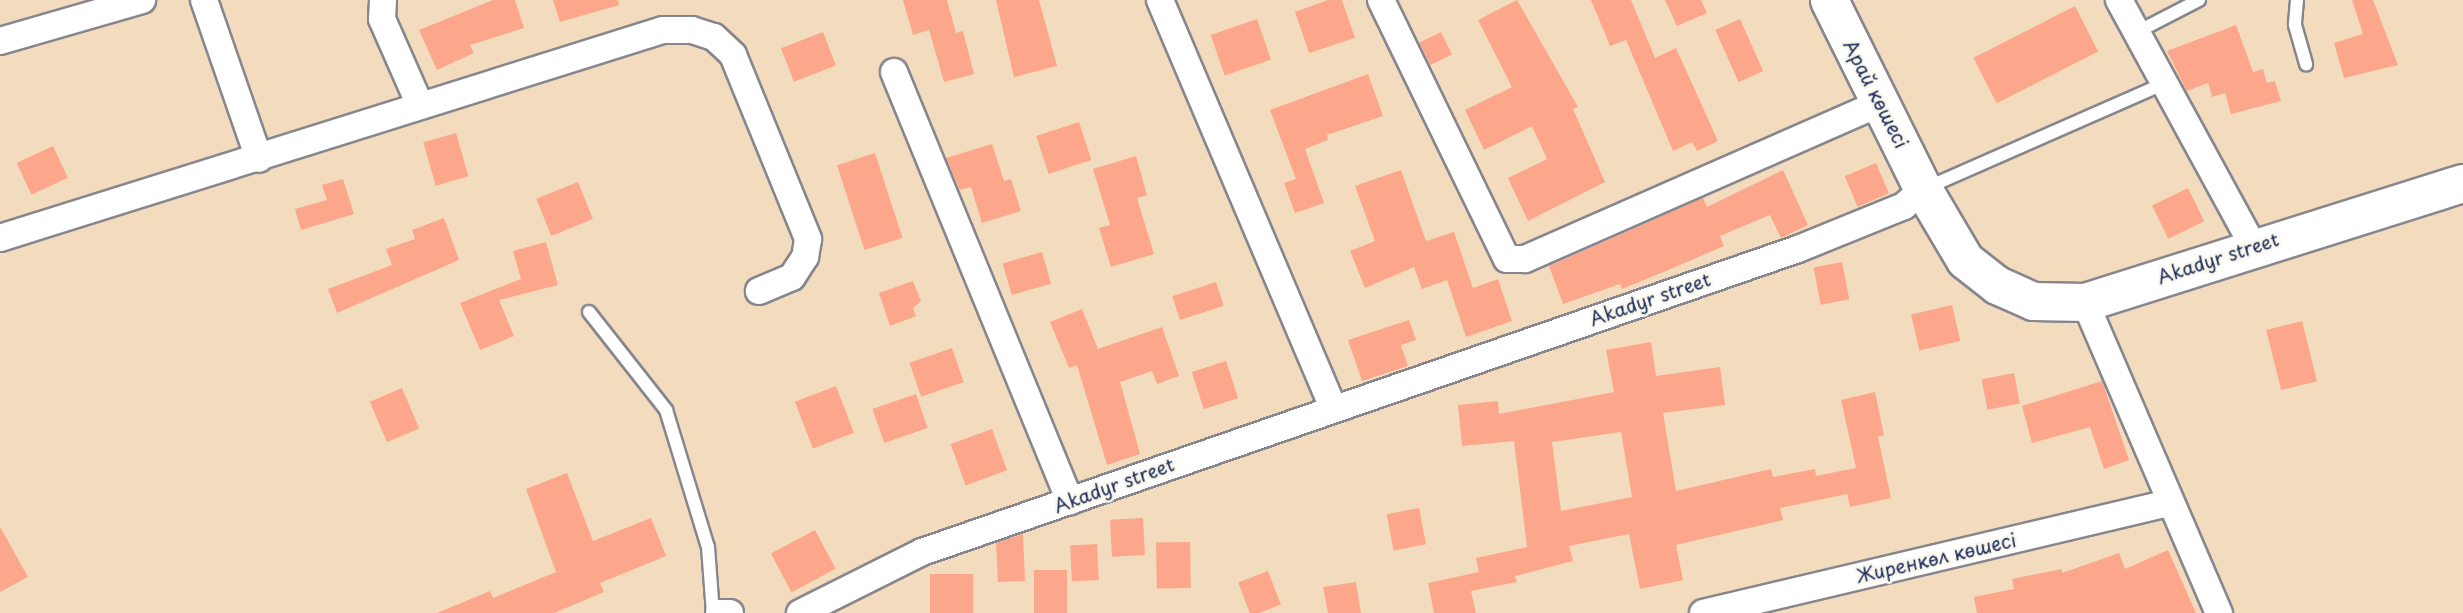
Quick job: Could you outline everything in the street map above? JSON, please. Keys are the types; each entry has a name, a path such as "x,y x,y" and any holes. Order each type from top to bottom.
{"street":[{"path":"0,41 142,0"},
{"path":"204,0 259,159"},
{"path":"383,0 382,19 419,103"},
{"path":"1160,0 1333,407"},
{"path":"1381,0 1507,259 1525,259 1881,103"},
{"name":"Арай көшесі","path":"1829,0 1923,189"},
{"path":"2119,0 2135,34 2253,246"},
{"path":"0,238 259,159 419,103 663,30 714,37 733,54 808,239 805,257 792,277 759,292"},
{"path":"894,72 1070,501"},
{"name":"Akadyr street","path":"800,613 922,552 1333,407 1798,248 1904,206 1923,189 1965,260 1997,285 2033,301 2085,302 2253,246 2463,183"},
{"path":"2085,302 2168,503 2219,613"},
{"name":"Жиренкөл көшесі","path":"1703,613 2168,503"},
{"path":"719,613 730,613"}],"lane":[{"path":"2135,34 2199,0"},
{"path":"2297,0 2295,25 2306,64"},
{"path":"1923,189 2163,84"},
{"path":"589,312 666,410 709,547 713,613"}],"building":[{"path":"493,0 515,0 524,28 470,45 474,53 437,70 419,30"},
{"path":"553,0 618,0 619,5 560,22"},
{"path":"903,0 947,0 956,33 963,31 974,74 944,82 929,30 913,35"},
{"path":"996,0 1039,0 1057,66 1014,77"},
{"path":"1328,0 1342,0 1355,38 1309,53 1295,12"},
{"path":"1517,0 1578,107 1573,109 1605,182 1528,221 1508,178 1547,159 1532,126 1484,150 1465,110 1512,87 1478,20"},
{"path":"1591,0 1631,0 1655,58 1676,48 1718,141 1697,151 1692,142 1673,151 1626,40 1610,46"},
{"path":"1665,0 1701,0 1707,13 1677,26"},
{"path":"2352,0 2373,0 2398,65 2344,78 2334,43 2363,34"},
{"path":"2075,6 2098,51 1997,103 1973,58"},
{"path":"1257,19 1271,60 1225,76 1211,35"},
{"path":"1740,19 1763,71 1739,82 1715,30"},
{"path":"2236,25 2253,72 2263,69 2267,83 2275,81 2281,101 2231,114 2225,93 2212,97 2208,83 2187,91 2167,51"},
{"path":"823,32 836,66 794,82 781,48"},
{"path":"1441,32 1452,54 1430,65 1419,43"},
{"path":"1368,74 1383,116 1327,135 1328,140 1305,149 1324,203 1295,213 1284,183 1296,179 1270,110"},
{"path":"1079,122 1091,160 1049,174 1036,136"},
{"path":"456,133 468,176 436,186 423,142"},
{"path":"992,144 1004,181 1011,179 1021,211 982,223 971,187 960,190 946,158"},
{"path":"53,146 68,178 32,195 17,163"},
{"path":"875,153 903,238 864,250 837,165"},
{"path":"1136,156 1147,195 1137,198 1154,254 1111,267 1099,228 1110,225 1093,169"},
{"path":"1876,163 1889,193 1858,207 1845,176"},
{"path":"1401,170 1426,241 1454,232 1473,288 1498,279 1512,321 1466,337 1447,280 1422,289 1414,267 1365,288 1350,251 1375,241 1355,186"},
{"path":"1783,170 1808,225 1781,238 1770,215 1720,236 1724,246 1673,268 1622,289 1620,284 1563,304 1549,266 1703,198 1707,207"},
{"path":"343,179 354,214 301,230 295,209 327,200 322,185"},
{"path":"578,182 593,219 551,236 536,199"},
{"path":"2188,188 2204,221 2168,239 2152,206"},
{"path":"444,218 459,260 337,313 328,289 392,265 386,249 415,239 412,230"},
{"path":"546,242 558,285 499,300 514,336 480,350 460,303 521,279 513,251"},
{"path":"1042,252 1051,284 1012,295 1003,263"},
{"path":"1842,262 1849,299 1821,305 1814,268"},
{"path":"913,281 921,301 913,308 916,316 890,326 879,293"},
{"path":"1216,282 1224,306 1180,320 1172,296"},
{"path":"1952,305 1960,341 1919,350 1911,314"},
{"path":"1082,309 1098,349 1162,327 1179,376 1157,384 1152,371 1120,382 1140,454 1107,465 1077,365 1069,368 1050,322"},
{"path":"1409,320 1416,340 1401,345 1408,366 1362,381 1348,340"},
{"path":"2302,321 2317,381 2281,390 2266,330"},
{"path":"1651,342 1656,376 1720,367 1725,405 1663,413 1676,491 1771,469 1773,477 1815,469 1816,476 1856,468 1841,400 1875,392 1884,435 1878,437 1891,498 1850,507 1847,494 1780,508 1783,520 1676,545 1683,580 1640,589 1629,534 1569,546 1573,561 1515,576 1517,582 1471,591 1476,613 1434,613 1428,583 1479,572 1476,558 1527,547 1514,441 1462,446 1458,405 1498,401 1499,414 1614,392 1606,350","holes":["1621,432 1632,497 1561,511 1552,442"]},
{"path":"952,348 964,382 921,397 909,363"},
{"path":"1226,361 1238,398 1204,409 1192,372"},
{"path":"2014,373 2020,403 1988,410 1982,379"},
{"path":"2102,381 2129,460 2104,469 2090,427 2032,443 2022,406"},
{"path":"836,386 854,433 813,448 795,402"},
{"path":"402,388 419,429 387,442 370,402"},
{"path":"916,394 928,428 884,443 873,409"},
{"path":"992,429 1007,470 966,485 951,444"},
{"path":"567,473 593,541 651,518 666,556 600,583 604,592 554,613 437,613 490,591 493,598 556,572 526,489"},
{"path":"1419,508 1426,544 1394,551 1387,514"},
{"path":"1143,518 1145,555 1112,557 1110,520"},
{"path":"0,527 28,577 0,592"},
{"path":"815,530 836,569 792,592 771,553"},
{"path":"1023,534 1025,581 998,582 996,543"},
{"path":"1190,542 1191,588 1157,589 1156,543"},
{"path":"1097,544 1099,580 1072,581 1070,545"},
{"path":"2168,550 2196,613 1977,613 1974,597 2014,589 2012,579 2062,569 2062,573 2119,553 2125,569"},
{"path":"1034,570 1067,570 1067,613 1034,613"},
{"path":"1268,571 1281,605 1259,613 1250,613 1238,582"},
{"path":"930,574 973,574 973,613 930,613"},
{"path":"1356,582 1361,613 1328,613 1323,587"}]}
